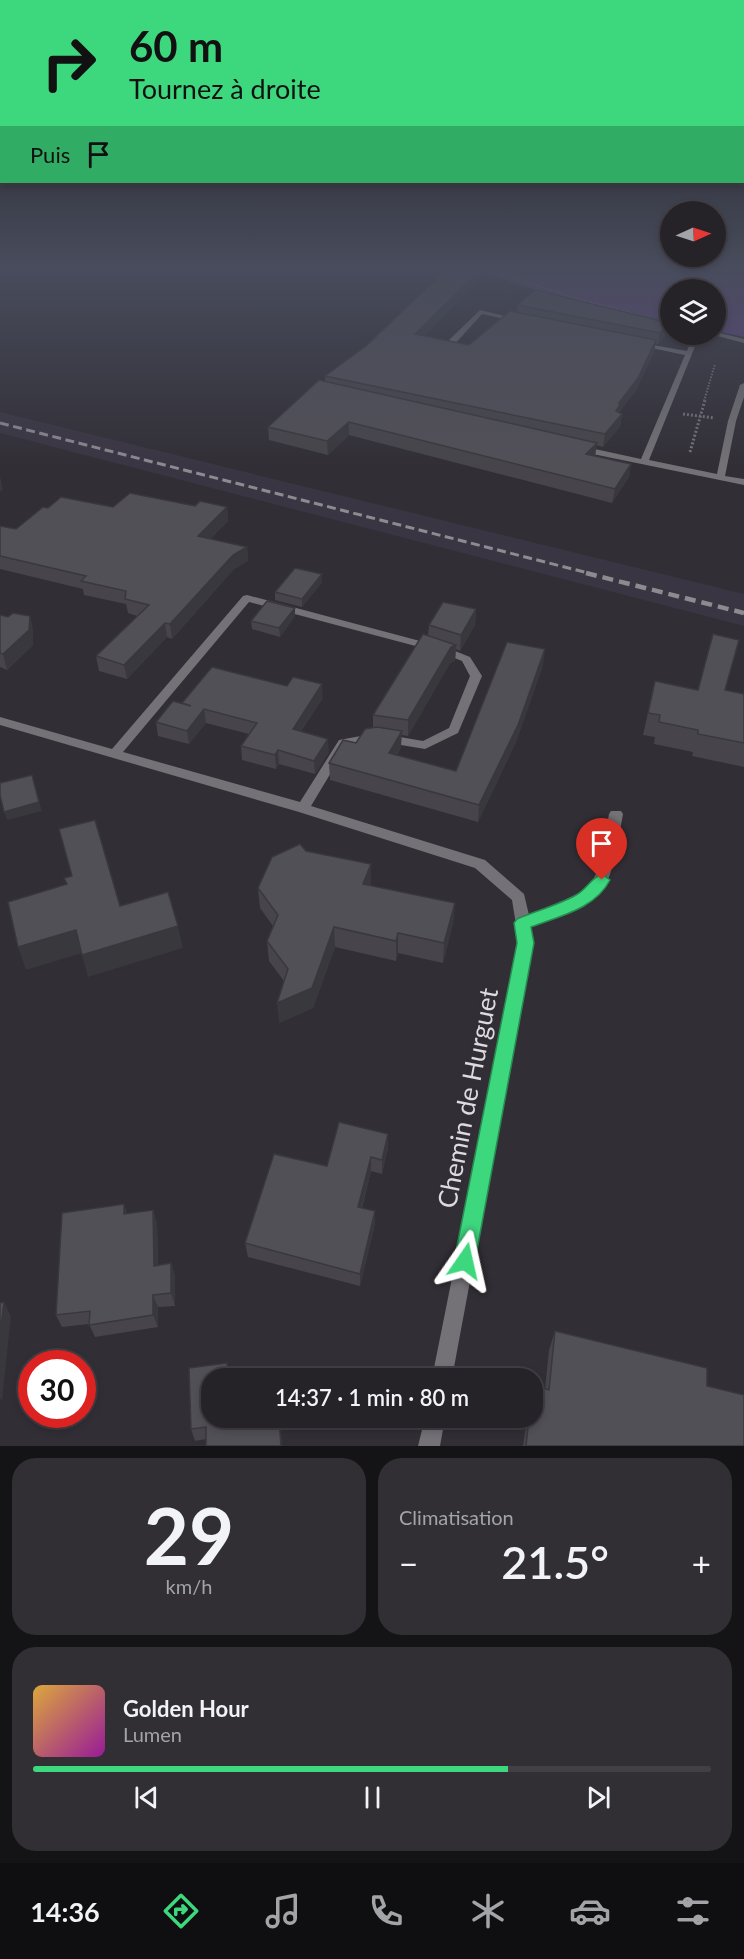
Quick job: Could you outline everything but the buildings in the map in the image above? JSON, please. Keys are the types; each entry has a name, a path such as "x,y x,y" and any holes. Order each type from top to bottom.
{"street":[{"path":"450,344 460,333"},
{"path":"726,337 744,341"},
{"path":"630,343 688,353"},
{"path":"644,462 692,345"},
{"path":"721,476 732,421 744,385"},
{"path":"576,447 744,482"},
{"path":"0,721 114,755 303,808 343,743 377,737 425,745 454,730 476,676 466,659 446,651 247,598 114,755"},
{"name":"Chemin de Hurguet","path":"303,808 480,864 519,898 526,943 444,1368"},
{"path":"522,923 582,900 596,890 602,880 616,814"},
{"path":"429,1446 433,1428"}],"path":[{"path":"685,470 715,364"},
{"path":"666,412 732,421"}],"shaded area":[{"path":"728,333 744,333 744,337"},
{"path":"0,412 744,594 744,626 0,433"}],"railway":[{"path":"0,423 592,574"},
{"path":"586,573 744,613"}],"route":[{"path":"465,1261 526,943 522,923 582,900 596,890 602,880"}]}
